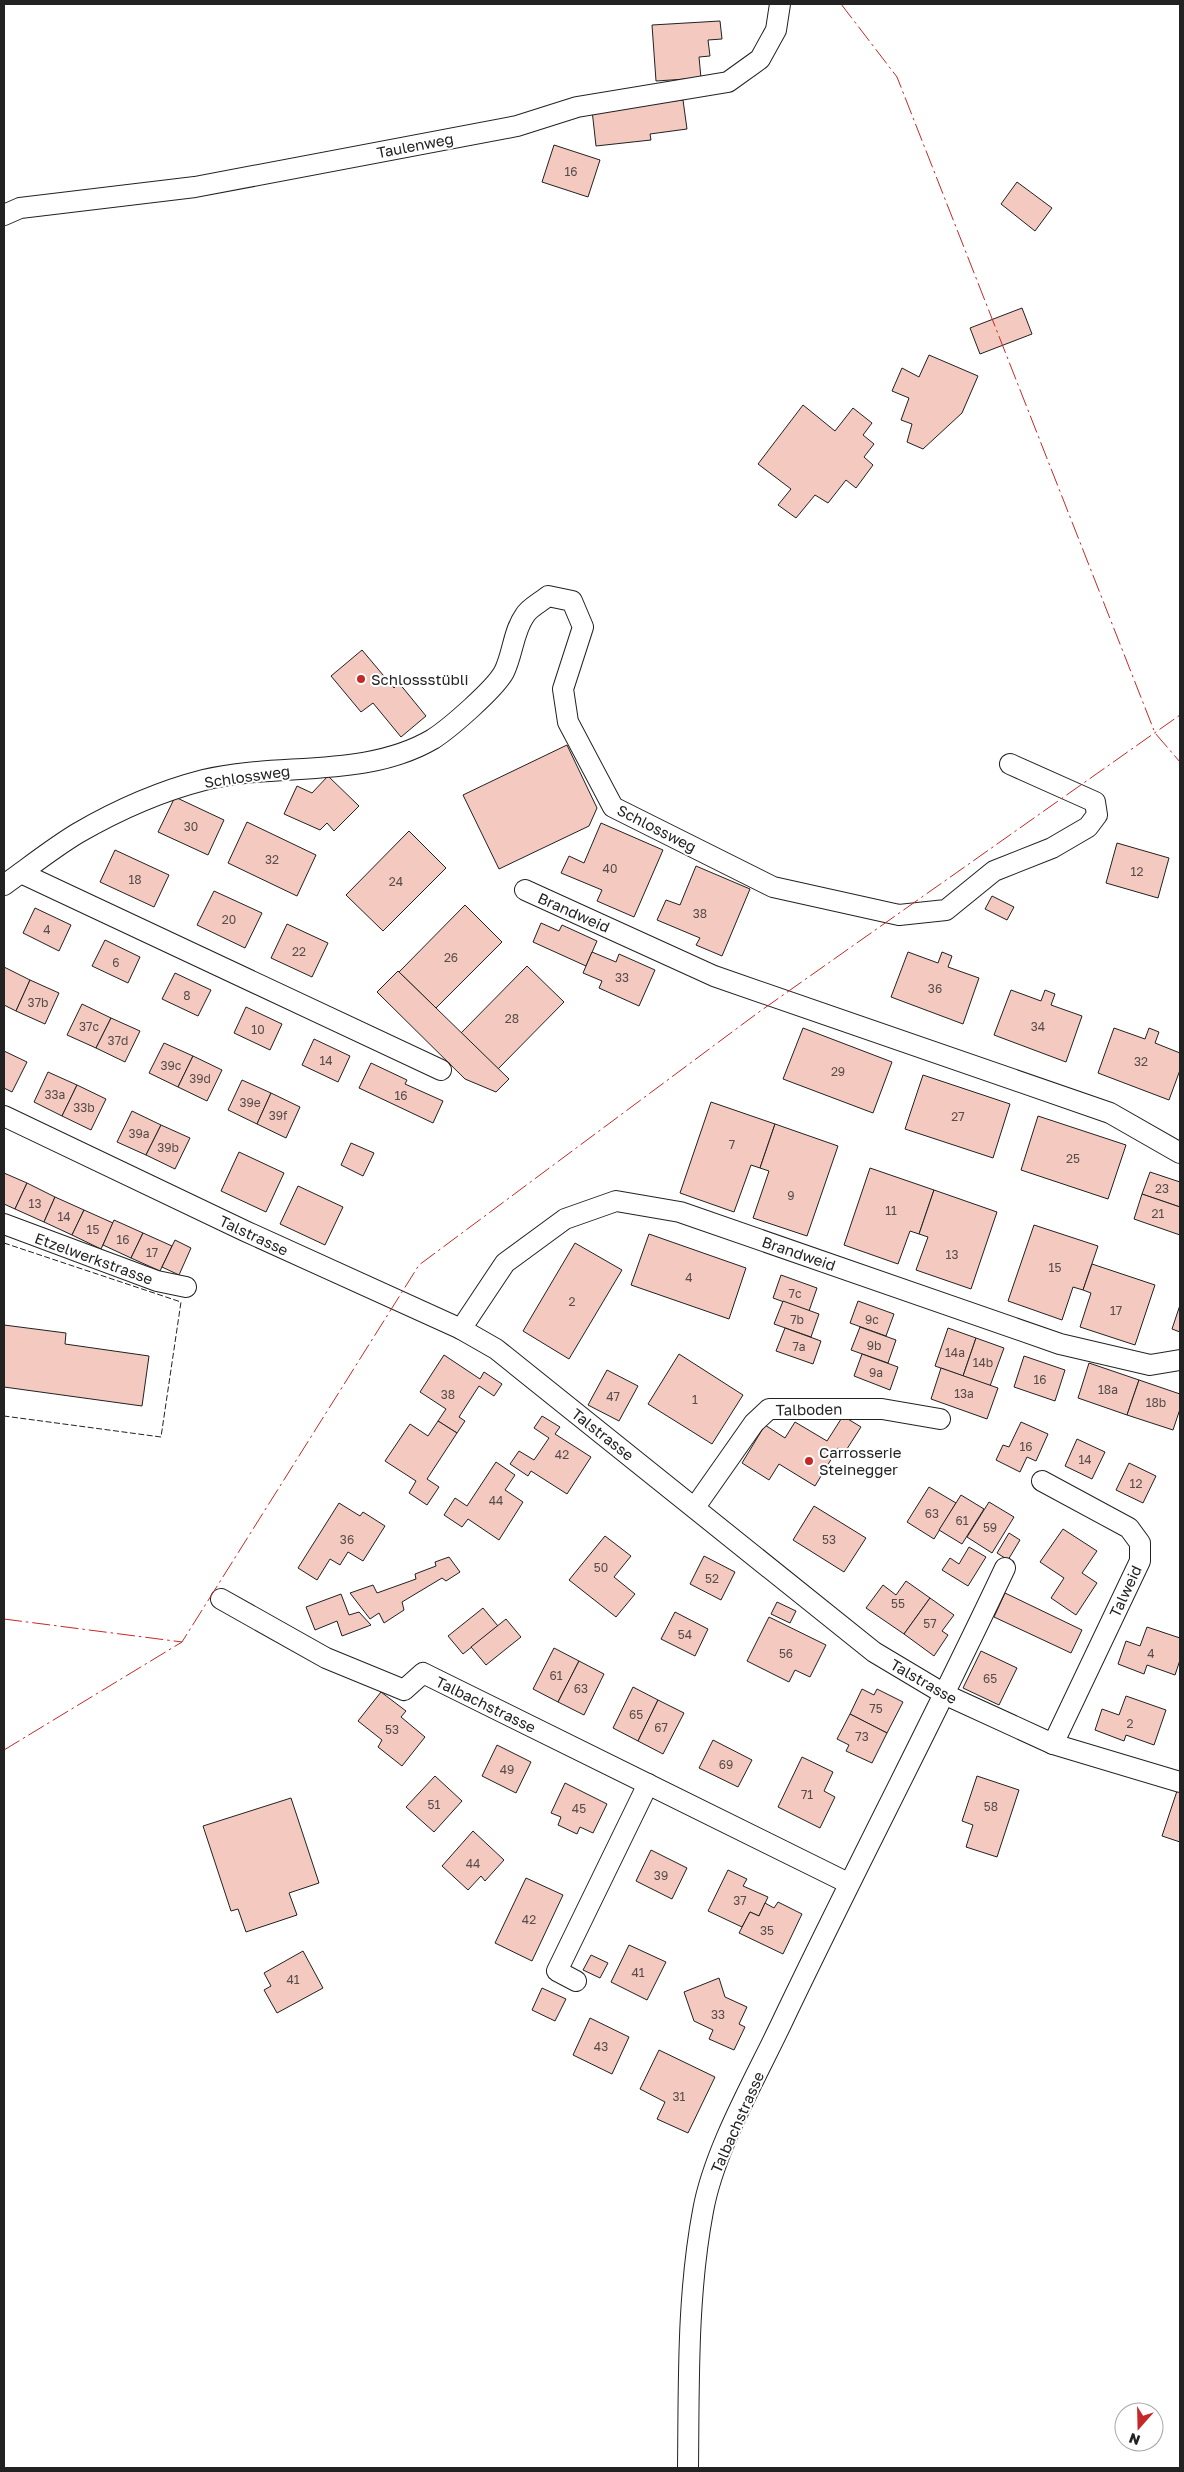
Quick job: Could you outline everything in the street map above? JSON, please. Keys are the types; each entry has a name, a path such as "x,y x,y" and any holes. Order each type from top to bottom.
{"street":[{"name":"Taulenweg","path":"4,215 20,208 205,185 517,126 577,107 728,82 760,59 776,30 780,4"},
{"name":"Schlossweg","path":"4,885 78,833 139,803 204,780 286,770 348,766 402,752 433,738 474,706 504,672 514,638 525,614 548,596 572,601 583,627 563,689 568,722 613,807 773,887 899,915 946,910 994,871 1052,848 1088,827 1097,815 1096,802 1010,764"},
{"path":"21,873 441,1070"},
{"name":"Brandweid","path":"525,890 714,976 1110,1113 1180,1153"},
{"name":"Talstrasse","path":"4,1116 245,1231 461,1329 496,1349 874,1652 946,1695 1052,1744 1180,1782"},
{"name":"Brandweid","path":"461,1329 505,1263 565,1219 616,1201 680,1212 1060,1344 1150,1365 1180,1360"},
{"name":"Etzelwerkstrasse","path":"4,1224 157,1282 186,1287"},
{"name":"Talboden","path":"695,1507 754,1423 769,1409 882,1409 940,1420"},
{"name":"Talweid","path":"1042,1481 1129,1528 1140,1543 1140,1561 1052,1744"},
{"name":"Talbachstrasse","path":"688,2468 691,2306 703,2209 718,2158 848,1883 946,1695 1005,1568"},
{"name":"Talbachstrasse","path":"221,1599 326,1658 404,1690 423,1673 848,1883"},
{"path":"576,1981 557,1972 648,1784"}],"building":[{"path":"720,21 722,39 708,40 710,56 699,57 701,78 656,81 652,25"},
{"path":"683,100 687,129 650,134 651,140 596,146 592,110"},
{"path":"554,145 600,160 588,197 542,182"},
{"path":"1017,182 1052,208 1035,231 1001,204"},
{"path":"1022,308 1032,334 980,354 970,328"},
{"path":"929,355 978,376 962,413 923,449 907,442 912,424 901,420 909,398 892,391 902,368 919,377"},
{"path":"803,405 835,431 853,408 872,423 863,435 874,444 864,457 873,465 856,488 846,480 828,503 815,495 796,518 778,505 791,489 758,464"},
{"path":"362,650 394,688 399,683 426,716 401,737 373,703 361,712 331,676"},
{"path":"567,745 597,808 589,826 499,869 463,795"},
{"path":"328,776 359,806 334,831 327,823 320,830 284,814 297,786 312,793"},
{"path":"175,797 224,820 208,855 158,832"},
{"path":"247,822 316,855 297,896 228,863"},
{"path":"601,823 663,850 634,917 597,901 602,890 561,873 569,856 584,863"},
{"path":"409,831 446,868 383,931 346,895"},
{"path":"1117,843 1169,858 1158,898 1106,883"},
{"path":"115,850 169,875 154,907 100,882"},
{"path":"696,866 750,889 722,956 696,945 700,938 657,920 666,900 680,905"},
{"path":"214,891 262,913 245,948 197,925"},
{"path":"992,896 1014,907 1007,920 985,909"},
{"path":"465,905 502,942 436,1008 399,972"},
{"path":"35,908 71,925 59,951 23,933"},
{"path":"541,923 559,931 562,925 597,941 586,966 533,942"},
{"path":"287,924 328,943 312,977 271,958"},
{"path":"105,940 140,957 128,983 92,966"},
{"path":"592,952 616,962 619,954 655,970 639,1006 599,988 602,981 583,973"},
{"path":"908,952 938,963 942,952 952,956 948,967 979,978 963,1024 891,997"},
{"path":"527,966 564,1002 498,1069 461,1033"},
{"path":"4,967 30,980 16,1011 4,1005"},
{"path":"398,971 509,1079 496,1092 465,1079 377,992"},
{"path":"175,973 211,990 198,1016 162,999"},
{"path":"30,980 59,993 45,1024 16,1011"},
{"path":"1011,990 1041,1001 1045,990 1055,994 1051,1005 1082,1016 1066,1062 994,1035"},
{"path":"82,1004 111,1018 96,1048 67,1035"},
{"path":"246,1007 282,1024 270,1050 234,1033"},
{"path":"111,1018 140,1031 125,1062 96,1048"},
{"path":"803,1028 892,1062 873,1113 783,1079"},
{"path":"1114,1028 1145,1039 1149,1028 1159,1032 1155,1043 1180,1053 1180,1070 1169,1100 1098,1073"},
{"path":"314,1039 350,1056 338,1082 302,1065"},
{"path":"164,1043 193,1056 178,1087 149,1073"},
{"path":"4,1051 27,1062 12,1092 4,1088"},
{"path":"193,1056 222,1070 207,1101 178,1087"},
{"path":"371,1063 407,1080 405,1084 443,1101 433,1123 359,1088"},
{"path":"48,1072 77,1085 62,1116 34,1102"},
{"path":"923,1075 1010,1104 993,1158 905,1129"},
{"path":"242,1080 271,1093 257,1124 228,1110"},
{"path":"77,1085 106,1099 91,1130 62,1116"},
{"path":"271,1093 300,1107 286,1138 257,1124"},
{"path":"711,1102 775,1124 760,1168 751,1165 734,1212 680,1193"},
{"path":"132,1111 161,1125 146,1155 117,1142"},
{"path":"1038,1116 1126,1145 1108,1199 1021,1170"},
{"path":"775,1124 838,1146 807,1236 753,1218 769,1171 760,1168"},
{"path":"161,1125 190,1138 175,1169 146,1155"},
{"path":"351,1143 374,1153 363,1176 341,1165"},
{"path":"239,1152 284,1173 266,1212 221,1191"},
{"path":"870,1168 934,1190 919,1234 910,1231 898,1264 844,1245"},
{"path":"1150,1172 1180,1182 1180,1207 1142,1194"},
{"path":"4,1173 27,1183 15,1209 4,1204"},
{"path":"27,1183 55,1197 44,1222 15,1209"},
{"path":"298,1186 343,1207 325,1245 280,1224"},
{"path":"934,1190 997,1212 971,1289 916,1270 928,1237 919,1234"},
{"path":"1142,1194 1180,1207 1180,1235 1134,1219"},
{"path":"55,1197 84,1210 72,1235 44,1222"},
{"path":"84,1210 113,1223 101,1249 72,1235"},
{"path":"114,1220 143,1233 131,1258 103,1245"},
{"path":"1034,1225 1098,1246 1083,1290 1073,1287 1062,1320 1008,1301"},
{"path":"143,1233 172,1246 160,1271 131,1258"},
{"path":"649,1234 746,1268 729,1319 631,1285"},
{"path":"175,1240 191,1248 179,1275 162,1267"},
{"path":"575,1243 622,1270 569,1359 523,1331"},
{"path":"1092,1264 1155,1285 1135,1345 1080,1327 1091,1293 1083,1290"},
{"path":"781,1275 817,1288 809,1311 773,1298"},
{"path":"783,1301 819,1314 811,1337 774,1324"},
{"path":"858,1301 894,1314 886,1336 850,1323"},
{"path":"1180,1305 1180,1332 1172,1329"},
{"path":"4,1325 66,1333 65,1344 149,1356 142,1406 4,1387"},
{"path":"860,1327 896,1340 888,1363 851,1350"},
{"path":"785,1328 821,1341 813,1364 776,1351"},
{"path":"948,1328 976,1338 963,1376 935,1366"},
{"path":"976,1338 1004,1348 990,1386 963,1376"},
{"path":"679,1354 743,1395 712,1444 648,1404"},
{"path":"862,1354 898,1367 890,1390 854,1376"},
{"path":"444,1355 480,1379 484,1372 502,1384 494,1396 479,1386 459,1417 465,1421 457,1433 438,1421 446,1409 420,1392"},
{"path":"1024,1356 1065,1370 1055,1401 1014,1387"},
{"path":"1089,1363 1139,1380 1127,1415 1078,1398"},
{"path":"941,1368 998,1388 987,1419 931,1399"},
{"path":"607,1370 638,1386 619,1421 588,1405"},
{"path":"1139,1380 1180,1394 1180,1409 1173,1430 1127,1415"},
{"path":"542,1416 560,1427 555,1434 591,1457 567,1494 531,1471 528,1476 510,1464 519,1451 534,1460 549,1438 534,1428"},
{"path":"843,1416 861,1427 845,1452 838,1448 815,1486 779,1464 769,1480 742,1463 765,1425 785,1438 795,1422 827,1441"},
{"path":"438,1421 457,1433 427,1479 439,1487 427,1505 409,1493 416,1481 385,1461 410,1424 428,1436"},
{"path":"1021,1422 1048,1434 1036,1461 1027,1457 1020,1472 996,1460 1003,1445 1009,1447"},
{"path":"1077,1439 1105,1452 1092,1479 1065,1466"},
{"path":"496,1462 515,1475 505,1490 523,1502 499,1540 468,1519 462,1527 444,1515 455,1498 467,1506"},
{"path":"1129,1463 1156,1476 1143,1503 1116,1490"},
{"path":"929,1487 956,1503 934,1539 907,1522"},
{"path":"961,1495 984,1509 962,1544 939,1530"},
{"path":"989,1502 1014,1517 992,1553 967,1537"},
{"path":"339,1503 360,1516 363,1512 385,1526 363,1561 348,1552 340,1565 330,1559 317,1580 298,1568"},
{"path":"814,1506 866,1538 844,1572 793,1540"},
{"path":"1063,1529 1097,1551 1082,1573 1097,1583 1076,1615 1051,1598 1064,1578 1040,1562"},
{"path":"1009,1533 1020,1540 1008,1560 997,1553"},
{"path":"605,1536 631,1556 614,1577 635,1594 616,1617 569,1580"},
{"path":"969,1547 986,1557 968,1586 942,1570 950,1558 959,1564"},
{"path":"704,1556 735,1572 721,1600 690,1584"},
{"path":"449,1557 460,1572 446,1581 442,1578 402,1602 404,1610 384,1623 379,1613 370,1619 350,1593 373,1585 377,1593 416,1579 415,1574 436,1566 435,1562"},
{"path":"906,1581 930,1598 904,1634 866,1608 883,1585 896,1595"},
{"path":"1005,1593 1082,1630 1071,1653 994,1617"},
{"path":"341,1594 349,1615 359,1612 371,1625 342,1636 337,1621 315,1630 306,1607"},
{"path":"930,1598 954,1615 942,1631 948,1635 934,1656 904,1634"},
{"path":"777,1602 796,1611 790,1623 771,1614"},
{"path":"483,1608 498,1626 463,1654 448,1636"},
{"path":"675,1612 708,1629 695,1656 661,1639"},
{"path":"769,1617 826,1645 810,1677 795,1670 789,1682 747,1661"},
{"path":"506,1619 521,1637 486,1665 471,1647"},
{"path":"1147,1627 1180,1638 1180,1660 1175,1675 1147,1665 1144,1674 1118,1664 1126,1641 1140,1646"},
{"path":"554,1648 579,1661 558,1702 533,1689"},
{"path":"981,1651 1017,1668 999,1705 963,1688"},
{"path":"579,1661 604,1674 584,1715 558,1702"},
{"path":"633,1687 658,1700 638,1741 613,1728"},
{"path":"862,1689 874,1695 877,1689 903,1702 887,1733 850,1714"},
{"path":"381,1692 406,1711 401,1717 425,1737 402,1766 378,1747 382,1740 358,1721"},
{"path":"1126,1696 1166,1710 1154,1745 1126,1735 1124,1741 1095,1730 1102,1709 1119,1715"},
{"path":"658,1700 684,1713 663,1754 638,1741"},
{"path":"850,1714 887,1733 872,1763 846,1751 849,1745 837,1739"},
{"path":"713,1740 752,1760 738,1787 699,1768"},
{"path":"497,1745 531,1762 516,1793 482,1776"},
{"path":"802,1757 833,1772 824,1791 835,1797 820,1828 778,1807"},
{"path":"435,1776 462,1801 434,1832 406,1807"},
{"path":"977,1776 1019,1790 997,1857 966,1847 973,1825 962,1821"},
{"path":"565,1783 607,1804 593,1833 580,1827 577,1834 558,1825 561,1817 551,1813"},
{"path":"1177,1791 1180,1792 1180,1842 1162,1836"},
{"path":"291,1798 319,1883 289,1893 297,1915 246,1932 238,1909 231,1911 203,1826"},
{"path":"473,1831 504,1860 485,1881 481,1876 468,1890 442,1866"},
{"path":"651,1850 687,1868 672,1899 636,1881"},
{"path":"728,1870 747,1879 743,1886 768,1897 759,1916 750,1912 742,1927 708,1911"},
{"path":"526,1878 563,1895 532,1961 495,1943"},
{"path":"778,1902 802,1914 783,1954 739,1933 750,1912 759,1916 765,1903 774,1908"},
{"path":"629,1945 666,1962 647,2000 611,1982"},
{"path":"303,1951 323,1988 277,2013 264,1990 271,1986 264,1973"},
{"path":"591,1955 608,1963 600,1978 583,1970"},
{"path":"719,1978 725,1997 747,2007 739,2024 745,2027 734,2050 709,2039 713,2030 694,2021 684,1992"},
{"path":"542,1988 566,1999 555,2021 532,2010"},
{"path":"590,2018 629,2037 612,2074 573,2055"},
{"path":"659,2050 715,2077 688,2133 657,2119 665,2102 640,2089"}],"fence":[{"path":"4,1243 181,1302 161,1437 4,1416"}],"power":[{"path":"841,4 897,77 1155,733 1180,762"},
{"path":"4,1750 182,1642 419,1265 759,1012 1180,715"},
{"path":"4,1619 182,1642"}],"place":[{"name":"Schlossstübli","path":"361,679"},
{"name":"Carrosserie Steinegger","path":"809,1461"}]}
